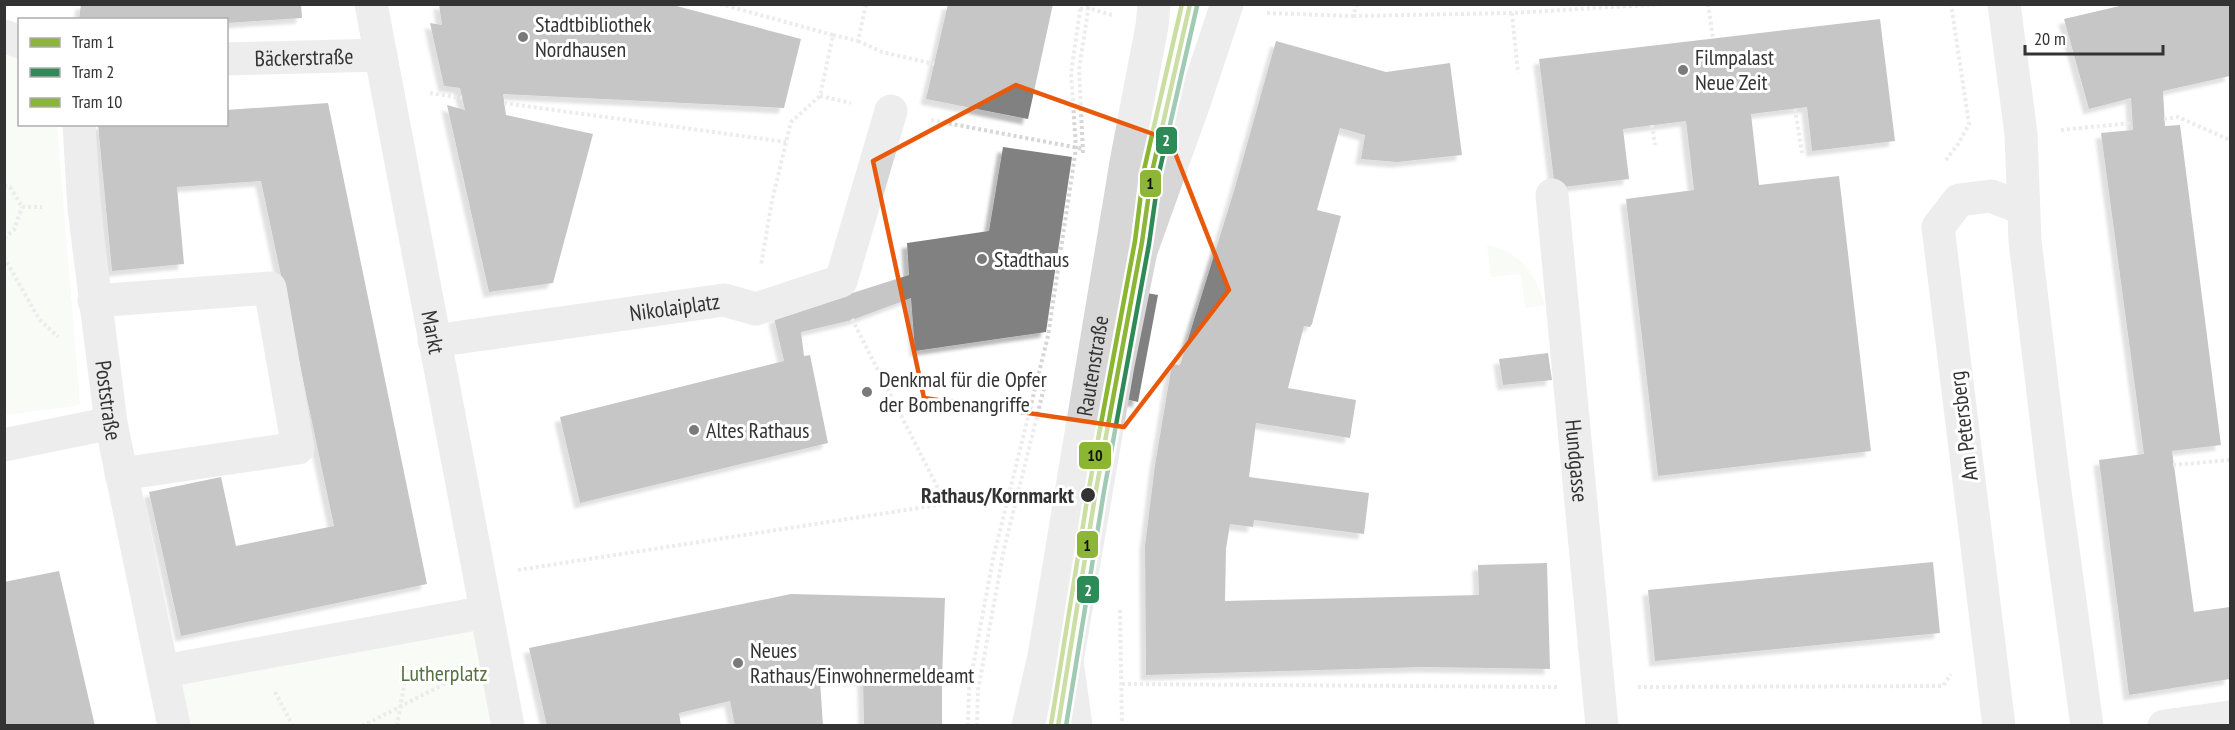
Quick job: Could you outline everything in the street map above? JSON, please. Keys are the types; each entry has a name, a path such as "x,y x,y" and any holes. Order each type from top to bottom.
{"street":[{"name":"Markt","path":"371,4 486,612"},
{"name":"Rautenstraße","path":"1028,725 1044,656 1154,4"},
{"name":"Rautenstraße","path":"1076,726 1067,661 1118,365 1141,251 1227,4"},
{"path":"2004,4 2020,134 2022,208 2053,476 2087,726"},
{"name":"Bäckerstraße","path":"228,59 381,55"},
{"path":"841,281 891,111"},
{"name":"Poststraße","path":"79,126 84,209 104,380 121,474 164,671"},
{"name":"Hundgasse","path":"1552,195 1602,726"},
{"name":"Am Petersberg","path":"1999,726 1938,227 1959,200 1990,196 2022,208"},
{"name":"Nikolaiplatz","path":"434,341 724,300 756,309 841,281"},
{"path":"94,301 270,288 298,448 121,474"},
{"path":"4,445 111,423"},
{"path":"174,726 164,671 486,612 508,726"},
{"path":"2164,726 2230,717"},
{"path":"1028,725 1036,726"}],"path":[{"path":"720,4 858,41 882,52 934,64"},
{"path":"858,41 866,4"},
{"path":"968,726 969,688 993,559 1048,336 1076,148 1071,73 1081,4"},
{"path":"1082,160 1084,149 1079,70 1089,4"},
{"path":"1353,16 1512,13 1665,4"},
{"path":"1708,4 1713,38"},
{"path":"1940,168 1958,144 1969,124 1951,4"},
{"path":"1512,13 1518,74"},
{"path":"762,260 772,201 791,122 820,96 833,35"},
{"path":"504,103 786,142"},
{"path":"1795,109 1802,153"},
{"path":"891,111 997,134 1084,149"},
{"path":"2164,119 2178,117 2230,140"},
{"path":"2020,134 2132,123"},
{"path":"1652,125 1655,145"},
{"path":"4,186 10,187 22,207"},
{"path":"22,207 45,207"},
{"path":"4,238 14,230 22,207"},
{"path":"4,257 39,319 104,380"},
{"path":"841,281 852,320 945,502"},
{"path":"977,726 978,690 1004,549 1047,377"},
{"path":"2174,465 2230,460"},
{"path":"479,577 945,502 1009,494"},
{"path":"397,726 413,626"},
{"path":"362,726 495,658"},
{"path":"1122,684 1598,687 1943,686 1956,667"}],"highlighted area":[{"path":"1016,85 1170,140 1229,290 1124,427 924,398 873,161"}],"green space":[{"path":"4,31 18,37 18,126 57,126 80,405 5,415"},
{"path":"1487,245 1509,253 1525,266 1536,283 1545,305 1525,308 1521,274 1491,277"},
{"name":"Lutherplatz","path":"486,612 508,725 174,725 164,671"}],"building":[{"path":"81,4 301,4 302,18 228,23 228,18 79,18"},
{"path":"439,4 669,4 801,39 784,108 503,94 506,115 593,134 553,283 489,292 447,105 465,110 460,88 444,86 430,23 442,25"},
{"path":"948,4 1053,4 1028,119 926,99"},
{"path":"2128,4 2230,4 2230,76 2163,91 2165,126 2180,125 2221,445 2172,451 2194,612 2230,607 2230,679 2129,695 2099,460 2144,454 2101,133 2133,130 2131,98 2089,109 2064,19"},
{"name":"Filmpalast Neue Zeit","path":"1880,19 1895,141 1812,151 1807,107 1751,114 1759,185 1839,176 1871,451 1658,476 1626,199 1694,190 1686,121 1623,129 1629,179 1555,188 1539,59"},
{"path":"1276,41 1386,72 1450,63 1462,155 1397,162 1361,159 1365,135 1340,128 1317,210 1341,216 1312,324 1310,327 1304,326 1288,388 1356,400 1350,438 1256,423 1249,477 1369,493 1364,534 1254,520 1253,527 1230,524 1226,549 1225,601 1479,595 1478,565 1547,563 1550,669 1423,667 1146,675 1145,546 1155,465 1172,364 1180,365 1234,191"},
{"path":"328,103 427,584 181,636 149,492 221,477 236,546 334,526 261,181 177,187 184,264 112,271 98,126 228,126 228,110"},
{"path":"1003,147 1072,157 1046,332 915,351 911,298 852,320 801,332 804,356 810,355 828,443 580,503 560,417 784,361 774,318 909,275 907,243 989,231"},
{"path":"1141,292 1158,295 1138,402 1121,398"},
{"path":"1548,353 1552,380 1503,385 1499,359"},
{"path":"1933,562 1940,633 1655,661 1648,590"},
{"path":"59,571 95,726 4,726 4,582"},
{"name":"Neues Rathaus/Einwohnermeldeamt","path":"791,594 945,598 942,726 864,726 863,680 820,680 823,726 735,726 730,701 679,713 681,726 547,726 529,648"}],"tram line":[{"name":"10","path":"1051,725 1089,488 1135,241 1144,170 1182,4"},
{"name":"1","path":"1058,726 1096,490 1142,242 1152,172 1190,4"},
{"name":"2","path":"1066,726 1104,491 1149,244 1159,173 1197,6"}],"place":[{"name":"Stadtbibliothek Nordhausen","path":"523,37"},
{"name":"Filmpalast Neue Zeit","path":"1683,70"},
{"name":"Stadthaus","path":"982,259"},
{"name":"Denkmal für die Opfer der Bombenangriffe","path":"867,392"},
{"name":"Altes Rathaus","path":"694,430"},
{"name":"Rathaus/Kornmarkt","path":"1088,495"},
{"name":"Neues Rathaus/Einwohnermeldeamt","path":"738,663"}]}
